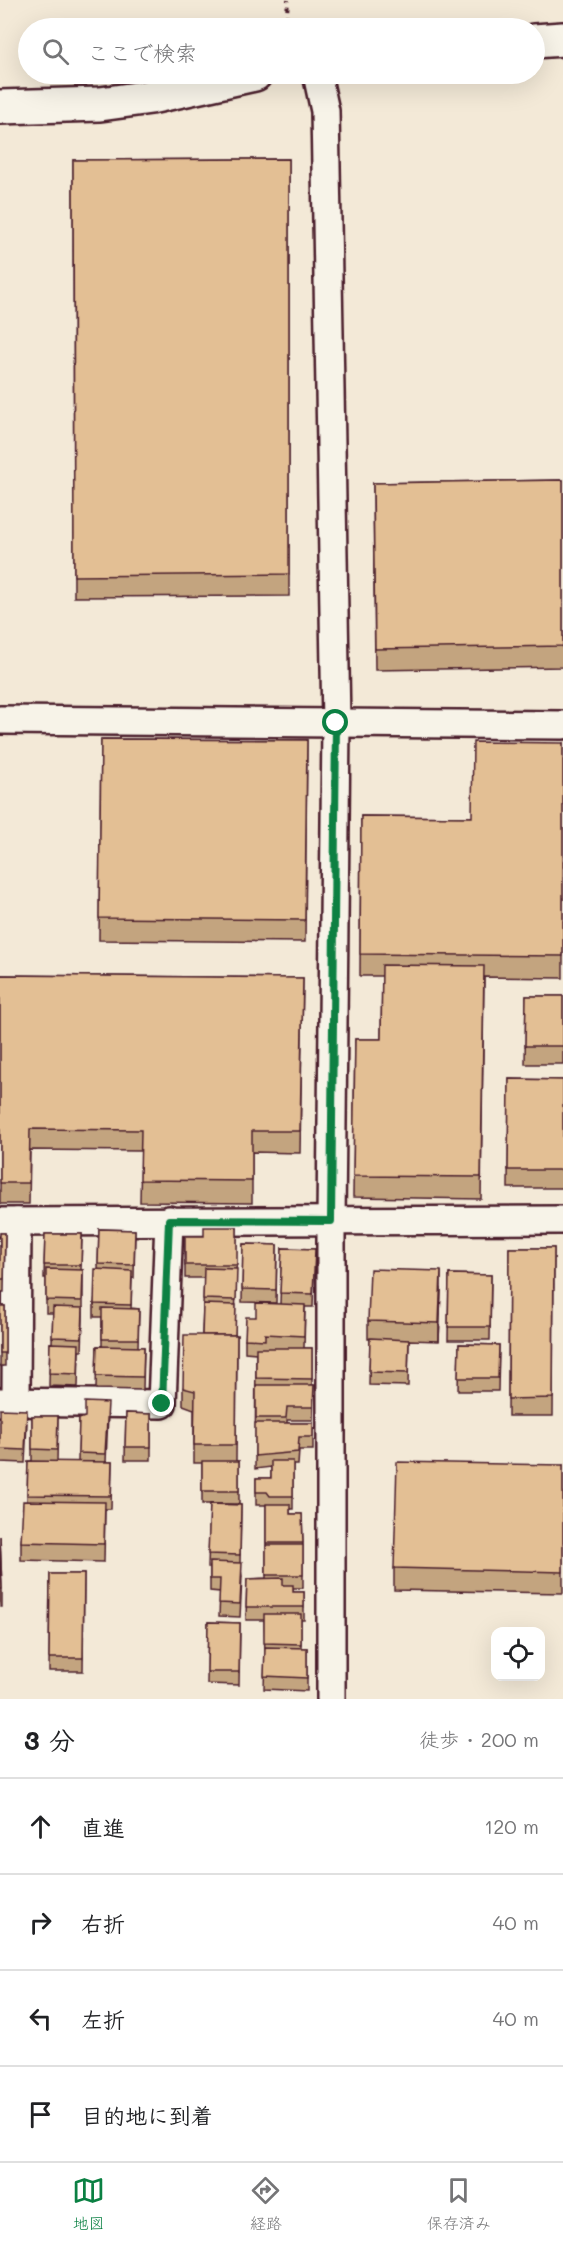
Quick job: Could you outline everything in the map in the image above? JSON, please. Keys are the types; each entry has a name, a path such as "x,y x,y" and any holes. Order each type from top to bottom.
{"main road":[{"path":"545,40 563,39"},
{"path":"0,107 100,104 141,99 209,84"}],"street":[{"path":"319,84 326,111 336,723 331,1221 331,1699"},
{"path":"0,720 563,725"},
{"path":"169,1220 162,1404 8,1401 8,1222 169,1220 563,1220"}],"path":[{"path":"287,18 288,0"}],"building":[{"path":"289,159 289,574 74,576 73,160"},
{"path":"563,480 563,646 375,649 373,483"},
{"path":"101,739 307,740 305,920 99,918"},
{"path":"473,742 563,743 563,956 360,954 361,816 472,817"},
{"path":"382,965 484,966 481,1177 353,1176 355,1039 381,1039"},
{"path":"0,975 303,978 300,1131 252,1131 252,1181 140,1180 141,1130 30,1129 29,1183 0,1183"},
{"path":"526,996 563,996 563,1046 525,1046"},
{"path":"509,1079 563,1080 563,1170 508,1170"},
{"path":"204,1227 237,1227 237,1265 185,1265 185,1236 204,1236"},
{"path":"99,1229 135,1230 134,1265 98,1264"},
{"path":"0,1233 5,1233 4,1279 0,1279"},
{"path":"45,1234 82,1234 81,1265 44,1265"},
{"path":"243,1244 277,1245 276,1290 242,1289"},
{"path":"282,1248 315,1249 313,1294 280,1293"},
{"path":"509,1248 554,1248 553,1398 508,1399"},
{"path":"204,1268 237,1269 236,1300 203,1299"},
{"path":"46,1269 83,1270 82,1301 46,1300"},
{"path":"95,1269 132,1271 131,1305 94,1304"},
{"path":"370,1269 441,1271 439,1323 368,1321"},
{"path":"449,1274 491,1275 490,1327 448,1327"},
{"path":"256,1303 305,1305 304,1336 265,1334 265,1340 245,1339 246,1317 256,1317"},
{"path":"203,1304 236,1305 235,1335 202,1335"},
{"path":"0,1306 5,1306 5,1353 0,1353"},
{"path":"53,1307 83,1308 82,1338 52,1337"},
{"path":"102,1308 139,1309 138,1339 102,1339"},
{"path":"184,1335 237,1335 236,1445 194,1445 195,1391 183,1388"},
{"path":"370,1338 409,1340 408,1373 369,1372"},
{"path":"50,1343 79,1344 78,1374 49,1373"},
{"path":"459,1344 499,1345 498,1378 458,1378"},
{"path":"97,1346 144,1347 143,1377 96,1376"},
{"path":"256,1348 312,1348 312,1379 256,1378"},
{"path":"256,1385 314,1385 313,1407 287,1407 286,1418 256,1418"},
{"path":"85,1402 108,1403 105,1454 78,1453 79,1419 85,1417"},
{"path":"0,1409 27,1410 25,1450 0,1449"},
{"path":"126,1413 151,1414 151,1447 125,1447"},
{"path":"32,1416 58,1416 57,1450 32,1449"},
{"path":"255,1423 313,1423 313,1437 299,1437 298,1452 255,1456"},
{"path":"28,1461 112,1462 111,1496 27,1495"},
{"path":"202,1461 239,1461 239,1491 202,1491"},
{"path":"271,1461 293,1461 293,1496 270,1496 267,1492 256,1492 256,1478 271,1478"},
{"path":"397,1462 563,1465 563,1572 394,1568"},
{"path":"23,1501 105,1502 104,1544 21,1542"},
{"path":"210,1504 241,1505 240,1555 208,1554"},
{"path":"266,1504 290,1504 290,1514 302,1514 303,1543 266,1543"},
{"path":"0,1536 2,1589 0,1589"},
{"path":"266,1545 303,1545 303,1575 266,1575"},
{"path":"210,1562 242,1563 240,1604 219,1603 220,1579 210,1579"},
{"path":"50,1574 84,1574 83,1658 49,1658"},
{"path":"283,1578 283,1585 293,1585 293,1592 304,1592 304,1607 246,1607 247,1579"},
{"path":"264,1614 301,1614 301,1644 264,1643"},
{"path":"208,1622 240,1623 239,1672 207,1672"},
{"path":"265,1647 307,1648 307,1678 264,1676"}],"route":[{"path":"162,1404 169,1220 331,1221 336,723"}]}
